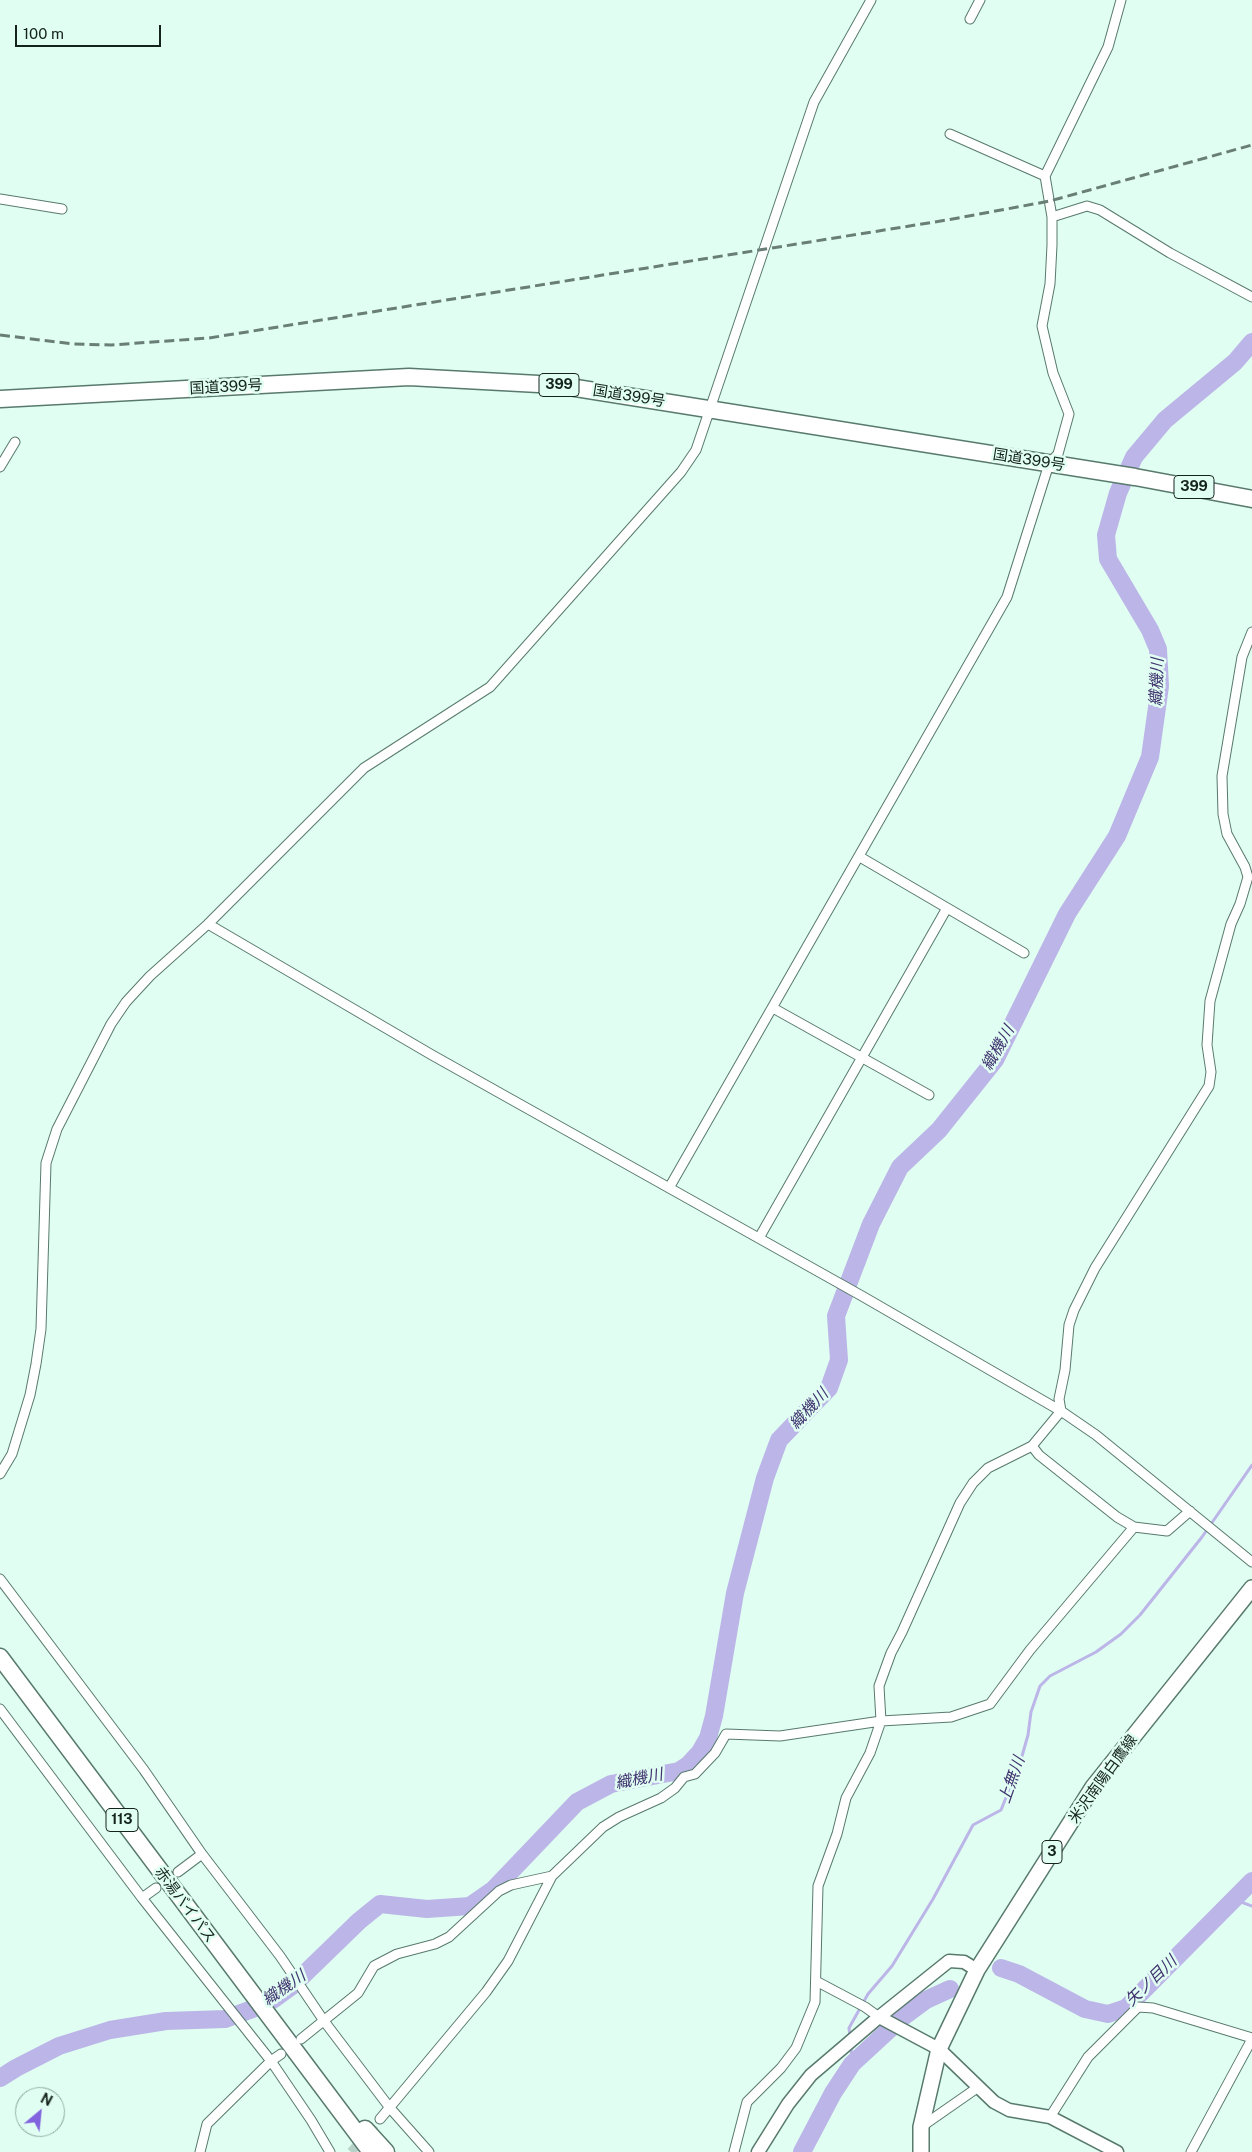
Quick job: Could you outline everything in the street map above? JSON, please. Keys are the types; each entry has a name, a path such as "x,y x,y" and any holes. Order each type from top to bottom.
{"highway":[{"name":"国道399号","path":"0,399 409,377 557,385 1113,473 1252,499"},
{"name":"赤湯バイパス","path":"0,1657 371,2152"},
{"path":"302,2061 386,2152"}],"main road":[{"name":"米沢南陽白鷹線","path":"920,2152 921,2127 939,2049 977,1970 1093,1787 1252,1588"}],"street":[{"path":"0,1474 12,1454 30,1395 36,1364 41,1328 46,1164 57,1129 92,1059 126,1002 160,966 208,924 364,768 458,710 490,687 504,674 681,472 696,450 709,409 738,332 814,102 871,0"},
{"path":"970,19 980,0"},
{"path":"669,1188 774,1008 1007,597 1049,464 1058,454 1069,414 1052,373 1042,326 1050,284 1052,216 1045,176 1108,47 1121,0"},
{"path":"950,134 1045,176"},
{"path":"0,199 62,209"},
{"path":"1052,216 1087,206 1100,210 1170,253 1252,297"},
{"path":"0,467 15,442"},
{"path":"734,2152 748,2102 780,2068 800,2040 815,2002 818,1886 837,1834 846,1798 870,1753 880,1721 879,1686 891,1652 902,1632 960,1503 973,1483 988,1468 1032,1446 1061,1411 1059,1399 1065,1370 1069,1325 1074,1310 1104,1253 1209,1086 1210,1072 1207,1045 1210,1001 1231,924 1240,904 1248,877 1245,866 1227,834 1223,814 1222,776 1242,657 1252,632"},
{"path":"860,857 1024,953"},
{"path":"759,1238 947,908"},
{"path":"208,924 440,1060 862,1296 1061,1411 1096,1435 1252,1562"},
{"path":"774,1008 930,1095"},
{"path":"1032,1446 1039,1455 1117,1517 1134,1527 1167,1531 1190,1510"},
{"path":"380,2119 486,1992 508,1961 552,1876 603,1827 619,1816 661,1798 675,1788 684,1777 695,1774 715,1753 726,1734 780,1736 880,1721 951,1717 990,1704 1030,1650 1134,1527"},
{"path":"0,1579 144,1770 202,1854 280,1956 324,2021 390,2108 429,2152"},
{"path":"0,1709 142,1898 270,2061 312,2120 330,2152"},
{"path":"178,1872 202,1854"},
{"path":"301,2039 358,1993 374,1966 397,1954 436,1944 449,1937 498,1891 511,1885 552,1876"},
{"path":"142,1898 156,1888"},
{"path":"758,2152 788,2104 811,2075 884,2020 949,1961 964,1962 977,1970"},
{"path":"816,1981 939,2049 977,2088 994,2102 1009,2110 1050,2118 1117,2152"},
{"path":"1050,2118 1088,2057 1112,2031 1138,2007 1154,2008 1252,2039 1191,2152"},
{"path":"200,2152 207,2124 270,2061 280,2054"},
{"path":"921,2127 977,2088"}],"waterway":[{"name":"織機川","path":"0,2078 59,2046 110,2030 166,2021 225,2019 255,2008 274,1999 292,1986 359,1921 380,1904 427,1909 470,1906 493,1890 577,1802 611,1784 679,1771 688,1765 700,1752 708,1738 714,1716 735,1593 765,1478 779,1440 829,1388 839,1360 836,1316 871,1224 900,1167 939,1130 995,1060 1067,914 1117,836 1150,757 1160,686 1158,649 1150,630 1108,559 1106,535 1118,493 1134,457 1165,420 1235,362 1252,342"},
{"name":"上無川","path":"850,2036 849,2028 868,1994 892,1966 933,1899 973,1825 1001,1810 1020,1763 1028,1735 1031,1712 1040,1686 1050,1676 1096,1652 1121,1634 1140,1615 1202,1537 1252,1465"},
{"name":"矢ノ目川","path":"1001,1968 1019,1974 1085,2009 1108,2014 1126,2008 1252,1881"},
{"path":"1233,1899 1252,1906"},
{"name":"矢ノ目川","path":"802,2152 833,2093 852,2064 903,2017 926,2000 950,1989"},
{"name":"上無川","path":"851,2047 852,2064"}],"tunnel":[{"path":"351,2152 380,2119"}],"railway":[{"path":"0,335 73,344 111,345 209,338 947,220 1050,201 1252,145"}]}
